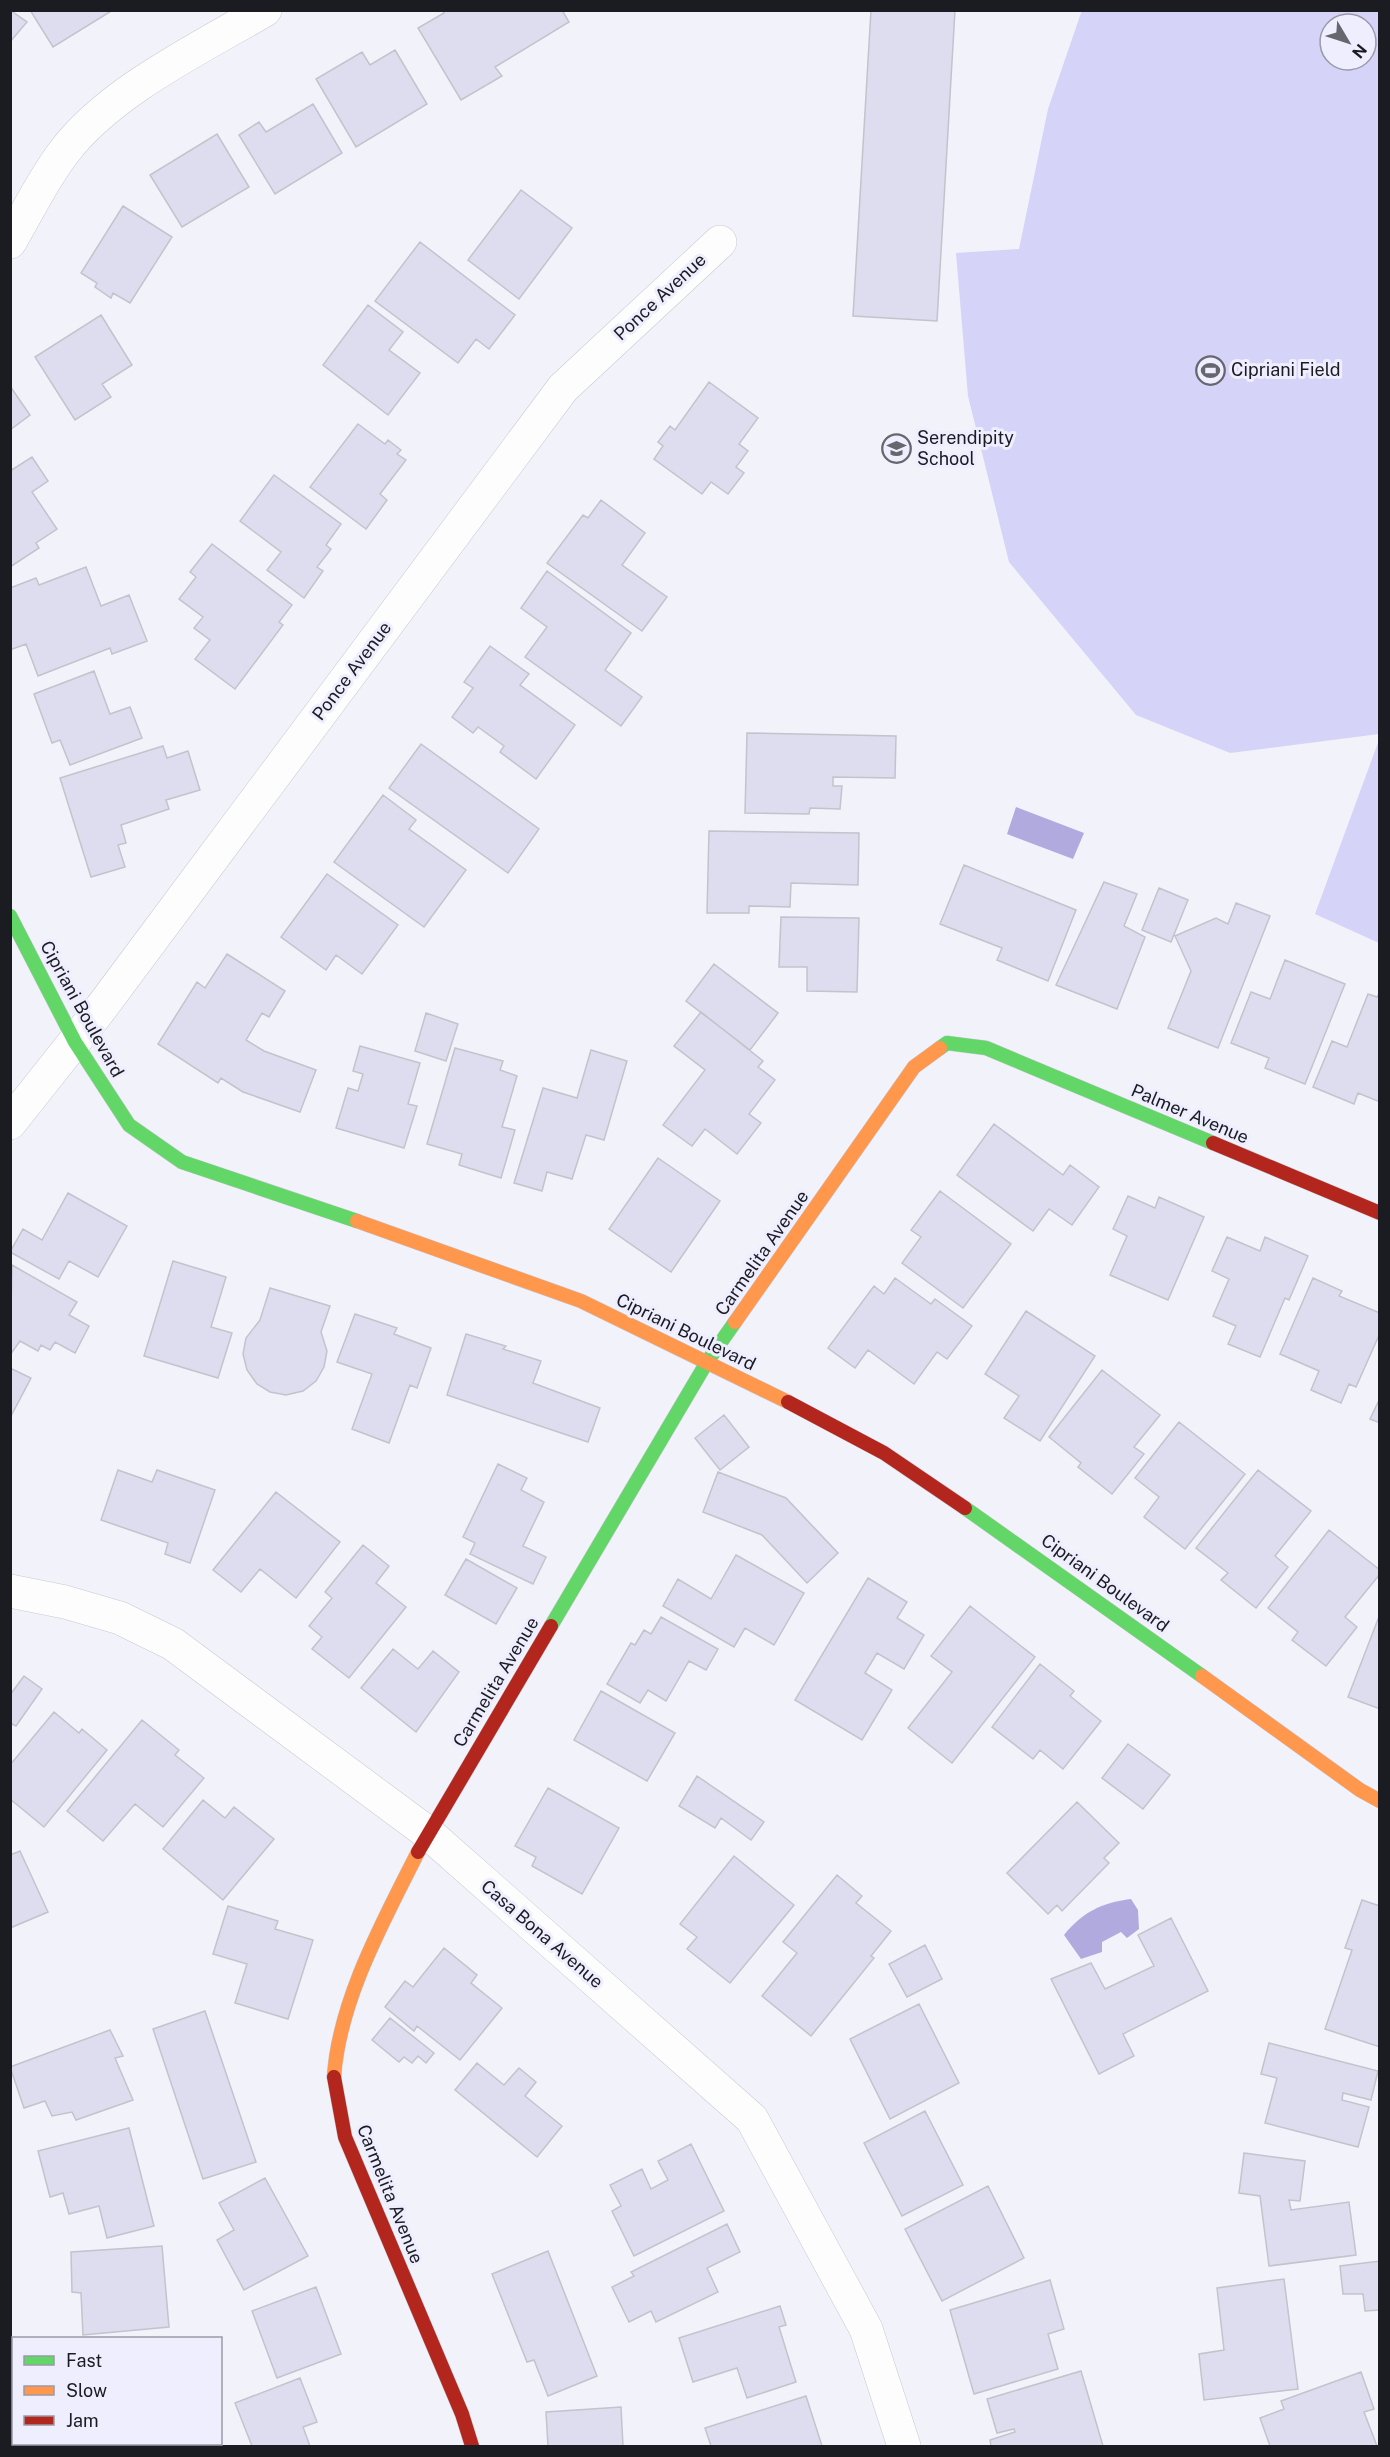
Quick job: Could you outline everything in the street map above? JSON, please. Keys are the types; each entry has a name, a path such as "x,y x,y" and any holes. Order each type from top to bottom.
{"street":[{"path":"10,242 64,151 108,108 151,77 264,10"},
{"name":"Ponce Avenue","path":"10,1123 75,1042 562,388 720,242"},
{"name":"Cipriani Boulevard","path":"10,916 75,1042 129,1125 182,1162 460,1256 581,1301 707,1362 884,1453 1039,1558 1360,1790 1380,1801"},
{"name":"Carmelita Avenue","path":"472,2446 462,2414 345,2137 334,2075 347,2011 382,1924 428,1833 707,1362 914,1067 947,1043 986,1048"},
{"name":"Palmer Avenue","path":"986,1048 1380,1213"},
{"name":"Casa Bona Avenue","path":"10,1591 65,1602 120,1618 173,1644 428,1833 752,2119 866,2329 904,2446"}],"shaded area":[{"path":"1082,10 1379,11 1379,734 1230,753 1136,715 1009,562 968,396 956,253 1019,249 1048,109"},
{"path":"1379,740 1379,943 1315,914"},
{"path":"1016,807 1084,833 1073,859 1007,834"},
{"path":"1131,1899 1138,1910 1139,1929 1127,1938 1121,1932 1102,1942 1102,1952 1081,1959 1064,1935 1078,1920 1093,1910"}],"building":[{"path":"10,10 27,22 10,42"},
{"path":"30,10 113,10 53,47"},
{"path":"442,10 562,10 569,22 495,67 502,76 461,100 418,28 444,13"},
{"path":"871,10 955,10 937,321 853,316"},
{"path":"395,50 427,104 356,147 316,79 362,52 370,65"},
{"path":"313,104 342,153 275,194 239,135 259,122 266,132"},
{"path":"217,134 249,187 182,227 150,175"},
{"path":"521,190 572,228 519,299 468,260"},
{"path":"123,206 172,237 130,303 113,293 111,298 95,287 97,283 81,273"},
{"path":"420,242 515,315 489,349 476,339 458,363 375,301"},
{"path":"368,305 403,332 389,350 420,373 388,415 323,365"},
{"path":"101,315 132,365 102,384 111,397 75,420 35,357"},
{"path":"709,382 758,418 739,444 748,451 736,467 744,473 728,494 711,482 702,494 654,459 663,446 658,442 670,426 675,430"},
{"path":"10,386 30,415 10,430"},
{"path":"358,424 385,444 388,440 401,450 397,454 406,460 380,494 387,500 366,529 310,487"},
{"path":"32,457 48,481 32,492 57,529 36,543 39,548 10,567 10,471"},
{"path":"274,475 341,524 326,545 331,549 317,567 323,571 304,598 267,570 281,552 240,521"},
{"path":"601,500 645,533 622,565 667,597 642,631 547,563 583,515 588,518"},
{"path":"212,544 292,605 279,622 283,625 235,689 195,659 210,640 194,628 203,617 179,599 196,577 190,572"},
{"path":"86,567 101,606 129,595 147,641 112,654 110,648 38,676 26,644 10,650 10,588 36,578 39,585"},
{"path":"547,571 631,633 605,670 642,697 621,726 525,657 547,627 521,608"},
{"path":"490,646 529,674 520,685 575,725 536,779 500,752 504,746 478,727 473,733 452,717 473,688 464,682"},
{"path":"94,671 110,714 130,707 142,738 70,765 60,740 52,743 34,694"},
{"path":"747,733 896,736 895,778 833,777 833,786 842,786 840,809 810,808 809,814 745,813"},
{"path":"421,744 539,829 508,873 389,788"},
{"path":"163,746 167,758 188,751 200,790 166,800 169,809 121,825 126,843 118,845 125,867 91,877 60,778"},
{"path":"383,795 416,820 409,829 466,870 424,927 334,862"},
{"path":"709,831 859,833 858,885 791,883 790,907 749,906 749,913 707,913"},
{"path":"964,865 1076,910 1048,981 997,960 1002,948 940,924"},
{"path":"327,874 398,925 362,974 336,955 326,970 281,937"},
{"path":"1104,882 1137,894 1124,926 1145,937 1117,1009 1056,985"},
{"path":"1159,888 1188,900 1171,942 1142,930"},
{"path":"1236,903 1270,916 1218,1048 1168,1028 1191,971 1175,936 1216,918 1228,924"},
{"path":"781,917 859,918 857,992 807,991 807,967 779,967"},
{"path":"227,954 285,991 269,1017 262,1013 246,1040 264,1051 316,1070 300,1112 243,1092 221,1078 218,1083 158,1044 197,982 205,988"},
{"path":"1285,960 1345,984 1305,1084 1265,1068 1269,1058 1231,1043 1251,992 1270,999"},
{"path":"714,964 778,1013 750,1050 686,1001"},
{"path":"1380,992 1380,1102 1358,1093 1354,1104 1313,1087 1332,1041 1347,1047 1368,994 1377,997"},
{"path":"701,1012 763,1061 758,1067 775,1080 749,1114 761,1123 737,1154 705,1129 692,1146 663,1125 705,1070 674,1046"},
{"path":"426,1013 458,1024 446,1061 415,1051"},
{"path":"360,1046 420,1063 408,1104 417,1106 404,1148 336,1128 348,1088 358,1091 363,1074 353,1071"},
{"path":"455,1048 503,1061 500,1070 517,1076 502,1127 515,1130 501,1178 459,1165 462,1154 427,1144"},
{"path":"591,1050 627,1061 604,1140 586,1135 572,1179 547,1172 542,1191 514,1183 543,1088 577,1098"},
{"path":"994,1124 1063,1175 1070,1165 1099,1187 1072,1225 1049,1209 1033,1231 957,1175"},
{"path":"658,1158 720,1201 671,1272 609,1229"},
{"path":"940,1191 1011,1244 963,1308 902,1263 921,1237 911,1230"},
{"path":"68,1193 127,1226 98,1277 69,1261 59,1279 10,1252 23,1229 42,1240"},
{"path":"1128,1196 1155,1208 1159,1197 1204,1217 1168,1300 1110,1275 1127,1236 1113,1229"},
{"path":"1227,1237 1260,1251 1265,1237 1308,1256 1289,1300 1285,1298 1260,1357 1228,1344 1236,1326 1213,1316 1229,1279 1212,1271"},
{"path":"173,1261 226,1277 211,1327 232,1333 218,1378 144,1356"},
{"path":"12,1265 77,1302 69,1315 89,1326 75,1353 55,1342 50,1350 41,1345 38,1351 20,1341 10,1355"},
{"path":"895,1278 931,1304 935,1299 972,1326 947,1359 937,1352 914,1384 868,1350 855,1368 828,1348 874,1286 884,1294"},
{"path":"1313,1278 1342,1291 1339,1296 1380,1313 1380,1333 1356,1387 1349,1384 1341,1403 1311,1390 1319,1371 1280,1354"},
{"path":"270,1288 330,1306 321,1332 327,1351 324,1367 316,1381 303,1391 286,1395 270,1392 257,1384 247,1370 243,1354 246,1338 260,1320"},
{"path":"1026,1311 1095,1356 1040,1441 1004,1418 1019,1396 985,1374"},
{"path":"355,1314 397,1328 394,1334 431,1348 417,1388 410,1385 389,1443 352,1429 372,1374 337,1362"},
{"path":"466,1334 506,1346 503,1349 541,1361 533,1383 600,1408 588,1442 447,1395"},
{"path":"10,1368 31,1378 10,1418"},
{"path":"1102,1370 1160,1415 1134,1447 1144,1454 1112,1494 1078,1467 1081,1463 1049,1437"},
{"path":"1380,1398 1380,1423 1370,1419"},
{"path":"724,1415 749,1447 720,1470 695,1438"},
{"path":"1179,1422 1245,1474 1185,1549 1144,1517 1159,1497 1135,1478"},
{"path":"498,1464 527,1478 521,1490 544,1502 523,1546 546,1557 533,1584 470,1554 475,1543 463,1537"},
{"path":"118,1470 152,1482 157,1470 215,1490 190,1563 165,1554 168,1543 101,1520"},
{"path":"1258,1470 1311,1511 1275,1556 1288,1567 1256,1608 1221,1580 1228,1573 1196,1548"},
{"path":"718,1472 786,1498 838,1553 807,1583 762,1535 703,1512"},
{"path":"276,1492 340,1542 296,1598 260,1569 241,1592 213,1570"},
{"path":"1329,1530 1380,1570 1380,1574 1345,1617 1357,1627 1326,1666 1292,1640 1298,1632 1268,1608"},
{"path":"363,1545 389,1566 376,1583 406,1607 349,1678 312,1649 322,1637 309,1626 332,1598 325,1592"},
{"path":"736,1555 804,1593 774,1645 745,1628 734,1647 663,1606 678,1579 711,1599"},
{"path":"466,1559 517,1588 496,1624 445,1595"},
{"path":"868,1578 907,1602 897,1618 924,1635 904,1669 877,1653 865,1673 892,1690 862,1740 795,1700"},
{"path":"970,1606 1035,1657 952,1763 908,1728 952,1672 931,1656"},
{"path":"1380,1614 1380,1709 1348,1697"},
{"path":"661,1617 718,1649 706,1670 689,1661 666,1701 648,1690 640,1703 607,1684 631,1643 635,1645 644,1630 651,1634"},
{"path":"393,1649 418,1669 433,1651 459,1672 416,1732 361,1688"},
{"path":"1040,1664 1074,1691 1070,1696 1101,1721 1063,1769 1040,1750 1033,1759 992,1727"},
{"path":"24,1676 42,1689 16,1726 10,1723 10,1695"},
{"path":"601,1691 675,1733 647,1781 574,1740"},
{"path":"54,1712 79,1733 82,1729 107,1750 44,1827 10,1799 10,1765"},
{"path":"142,1720 179,1750 175,1755 204,1778 163,1827 135,1804 103,1841 67,1811"},
{"path":"1128,1744 1170,1775 1143,1809 1102,1778"},
{"path":"697,1776 764,1822 751,1840 721,1818 715,1828 679,1806"},
{"path":"548,1788 619,1828 582,1894 532,1866 536,1857 515,1846"},
{"path":"203,1800 225,1818 234,1807 274,1839 223,1900 163,1849"},
{"path":"1077,1802 1119,1843 1104,1858 1109,1863 1062,1911 1057,1905 1048,1914 1007,1873"},
{"path":"20,1851 48,1912 10,1928 10,1855"},
{"path":"734,1856 794,1905 730,1983 687,1949 697,1937 680,1924"},
{"path":"837,1875 862,1896 856,1903 891,1931 871,1956 874,1958 811,2036 762,1996 797,1953 783,1942"},
{"path":"1362,1900 1380,1906 1380,2047 1325,2029 1352,1950 1345,1948"},
{"path":"228,1906 278,1921 275,1929 313,1940 288,2019 235,2003 247,1964 213,1954"},
{"path":"1171,1918 1208,1991 1123,2034 1134,2056 1099,2074 1051,1979 1091,1963 1105,1989 1154,1966 1138,1935"},
{"path":"925,1945 942,1979 907,1997 889,1964"},
{"path":"444,1948 477,1975 471,1983 502,2008 460,2060 417,2026 414,2031 385,2007 405,1981 413,1987"},
{"path":"919,2004 959,2083 890,2119 850,2039"},
{"path":"205,2011 256,2162 203,2179 153,2029"},
{"path":"390,2018 434,2053 426,2063 418,2056 412,2063 404,2057 399,2062 372,2040"},
{"path":"110,2030 123,2056 115,2058 133,2100 76,2120 72,2112 52,2116 45,2101 24,2108 10,2067"},
{"path":"1269,2043 1378,2071 1371,2100 1343,2093 1342,2100 1369,2107 1358,2147 1265,2123 1277,2078 1261,2074"},
{"path":"477,2063 504,2085 519,2068 536,2082 525,2096 562,2126 537,2157 455,2090"},
{"path":"925,2111 963,2185 902,2216 864,2143"},
{"path":"129,2128 154,2226 107,2238 99,2206 69,2214 63,2193 50,2197 38,2151"},
{"path":"691,2144 724,2211 634,2256 612,2211 621,2206 610,2185 642,2169 651,2189 668,2180 658,2161"},
{"path":"1244,2153 1305,2161 1300,2201 1289,2200 1291,2210 1349,2202 1356,2255 1269,2266 1260,2196 1239,2193"},
{"path":"265,2178 308,2256 244,2290 217,2240 234,2230 219,2203"},
{"path":"988,2186 1024,2258 942,2301 905,2229"},
{"path":"727,2224 740,2252 707,2268 718,2292 656,2322 651,2311 629,2322 612,2287 634,2276 631,2272"},
{"path":"162,2246 169,2327 83,2335 81,2293 72,2292 71,2252"},
{"path":"548,2251 597,2376 548,2396 534,2360 527,2362 492,2274"},
{"path":"1380,2261 1380,2310 1365,2311 1363,2294 1343,2294 1340,2266"},
{"path":"1284,2279 1298,2389 1204,2400 1199,2354 1224,2350 1217,2288"},
{"path":"1050,2280 1064,2329 1048,2334 1058,2369 974,2394 950,2310"},
{"path":"316,2287 341,2354 277,2378 252,2311"},
{"path":"780,2306 786,2325 779,2327 796,2382 747,2398 737,2368 693,2382 679,2338"},
{"path":"1081,2371 1103,2446 991,2446 990,2440 1015,2432 1014,2429 997,2433 987,2399"},
{"path":"1361,2372 1374,2409 1364,2412 1377,2446 1270,2446 1260,2418 1284,2409 1281,2401"},
{"path":"300,2378 317,2422 303,2427 310,2446 252,2446 235,2403"},
{"path":"806,2396 822,2446 711,2446 705,2428"},
{"path":"621,2407 623,2446 548,2446 546,2412"},
{"path":"64,2445 164,2445 164,2446"}],"traffic: fast":[{"path":"10,916 75,1042 129,1125 182,1162 357,1221"},
{"path":"940,1048 947,1043 986,1048 1213,1143"},
{"path":"551,1626 707,1362 735,1322"},
{"path":"965,1508 1202,1676"}],"traffic: slow":[{"path":"735,1322 914,1067 940,1048"},
{"path":"357,1221 581,1301 788,1402"},
{"path":"1202,1676 1360,1790 1380,1801"},
{"path":"334,2077 344,2019 354,1990 365,1961 418,1852"}],"traffic: jam":[{"path":"1213,1143 1380,1213"},
{"path":"788,1402 884,1453 965,1508"},
{"path":"418,1852 551,1626"},
{"path":"334,2077 345,2137 462,2414 472,2446"}],"place":[{"name":"Cipriani Field","path":"1210,370"},
{"name":"Serendipity School","path":"896,448"}]}
